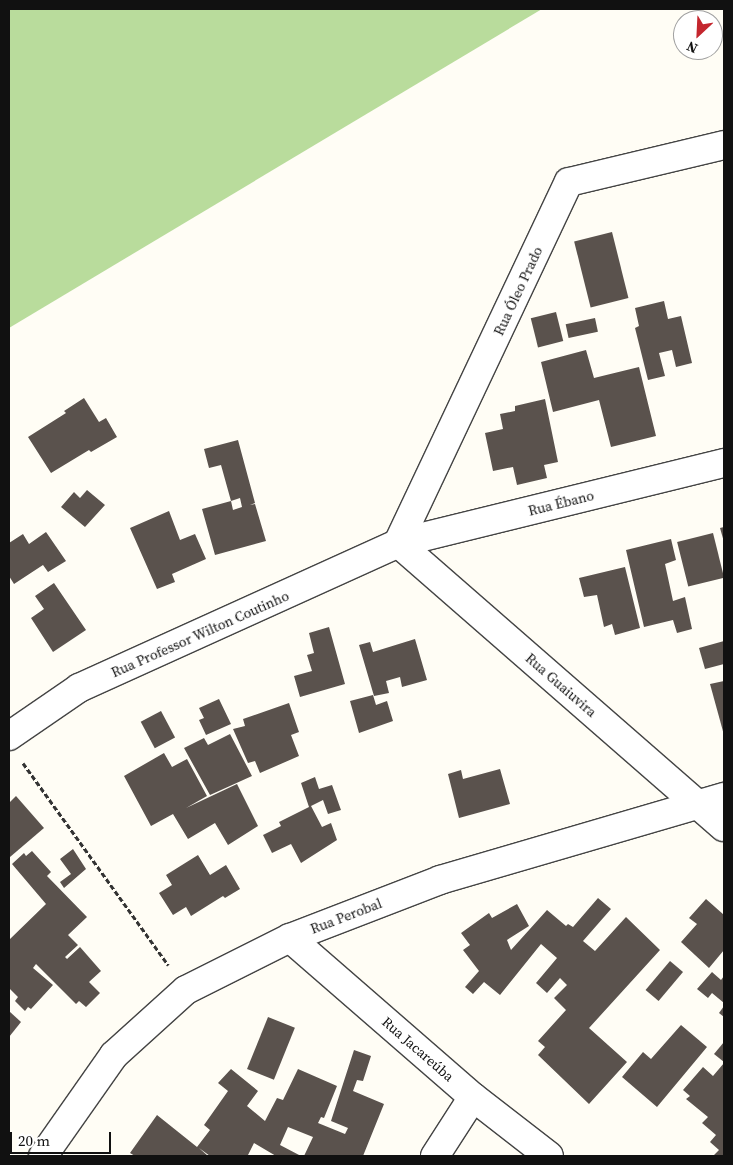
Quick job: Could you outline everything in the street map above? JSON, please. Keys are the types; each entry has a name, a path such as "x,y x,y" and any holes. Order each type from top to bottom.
{"street":[{"name":"Rua Óleo Prado","path":"398,544 569,182 724,145"},
{"name":"Rua Ébano","path":"398,544 724,463"},
{"name":"Rua Professor Wilton Coutinho","path":"14,748 79,688 398,544"},
{"name":"Rua Guaiuvira","path":"398,544 724,827"},
{"name":"Rua Perobal","path":"43,1156 114,1055 186,990 290,938 440,880 724,797"},
{"name":"Rua Jacareúba","path":"290,938 473,1098 549,1156"},
{"path":"435,1156 473,1098"}],"path":[{"path":"14,748 186,990"}],"green space":[{"path":"9,9 542,9 9,328"}],"building":[{"path":"612,232 628,298 591,307 574,241"},
{"path":"664,301 668,319 681,316 692,363 676,367 672,350 659,353 665,376 648,380 635,328 639,326 635,308"},
{"path":"556,312 563,341 538,347 531,318"},
{"path":"595,318 598,332 569,338 566,324"},
{"path":"586,350 594,378 639,367 656,436 611,447 599,400 553,412 541,362"},
{"path":"84,398 99,422 106,418 117,437 91,452 89,450 51,473 28,437 66,413 64,411"},
{"path":"545,399 558,462 544,465 547,478 517,485 513,467 493,471 485,433 503,429 500,414 515,411 515,406"},
{"path":"238,440 255,503 250,505 255,504 266,541 215,555 202,509 231,501 221,465 209,468 204,449","holes":["240,498 242,507 233,510 231,501"]},
{"path":"87,490 105,505 85,527 61,507 74,492 80,498"},
{"path":"169,511 180,540 195,534 206,559 172,574 175,582 157,589 130,528"},
{"path":"724,527 724,542 720,528"},
{"path":"46,532 66,561 48,572 43,565 14,584 9,576 9,543 23,534 29,544"},
{"path":"713,533 724,578 688,587 677,542"},
{"path":"671,539 676,560 665,564 673,601 685,597 692,629 677,633 673,620 644,627 626,550"},
{"path":"625,567 640,628 615,635 612,624 604,627 597,595 584,597 579,578"},
{"path":"54,583 86,630 53,652 31,618 44,609 35,596"},
{"path":"329,627 345,684 300,697 294,676 312,671 307,655 314,653 309,633"},
{"path":"415,639 427,680 402,687 400,677 386,681 389,693 374,696 359,645 370,642 373,652"},
{"path":"724,641 724,664 705,669 699,648"},
{"path":"724,681 724,735 710,684"},
{"path":"373,695 376,705 387,701 393,721 359,733 350,701"},
{"path":"219,699 231,724 206,735 199,720 204,718 199,708"},
{"path":"289,703 299,732 291,735 299,756 260,773 255,761 248,763 233,729 245,726 243,719"},
{"path":"161,711 175,737 155,748 141,722"},
{"path":"230,734 252,776 210,795 184,748 204,738 208,745"},
{"path":"164,753 172,767 187,759 207,796 186,808 237,784 258,826 228,845 215,823 188,839 173,814 151,826 124,776"},
{"path":"500,769 510,804 459,818 448,774 461,770 463,779"},
{"path":"315,777 319,789 332,785 341,810 328,814 323,800 311,806 322,827 331,823 337,840 301,863 291,844 272,853 263,835 281,826 279,822 309,807 301,783"},
{"path":"16,796 44,828 10,857 9,803"},
{"path":"73,849 86,869 64,888 60,882 71,874 60,859"},
{"path":"32,851 51,872 47,876 87,917 68,935 78,945 65,957 67,959 80,947 101,971 89,982 100,993 86,1007 79,1001 76,1004 36,964 33,968 53,985 31,1009 28,1007 25,1011 15,1001 18,997 9,988 9,940 46,904 12,864 24,853 26,856"},
{"path":"198,855 210,875 226,865 240,889 225,898 223,896 191,916 186,907 173,915 159,893 172,885 166,875"},
{"path":"598,898 611,909 583,941 595,951 626,917 660,950 589,1028 627,1062 589,1104 538,1055 545,1047 538,1041 566,1010 554,998 567,985 560,978 547,993 536,983 557,958 541,944 500,995 484,982 473,994 465,987 479,971 463,950 470,945 461,933 489,913 492,918 517,904 529,926 507,940 511,950 547,910 566,926 568,924 573,927"},
{"path":"706,899 724,915 724,950 709,968 681,942 697,924 689,918"},
{"path":"670,961 683,972 659,1001 646,990"},
{"path":"712,972 721,980 724,976 724,1003 712,993 708,998 697,989"},
{"path":"724,1006 724,1017 719,1013"},
{"path":"9,1011 21,1022 9,1037"},
{"path":"268,1017 295,1028 274,1080 247,1069"},
{"path":"681,1025 707,1047 657,1107 622,1077 643,1052 651,1059"},
{"path":"724,1042 724,1062 714,1054"},
{"path":"354,1050 371,1056 363,1081 357,1080 353,1091 384,1104 363,1156 304,1156 313,1137 288,1127 280,1145 301,1156 276,1156 254,1143 248,1155 251,1156 210,1156 199,1148 208,1156 135,1156 130,1153 157,1115 197,1147 210,1130 204,1125 228,1091 218,1083 231,1069 258,1091 247,1106 265,1121 277,1098 283,1100 298,1069 337,1086 324,1118 321,1117 318,1123 345,1134 348,1128 331,1121"},
{"path":"724,1063 724,1156 713,1156 719,1150 710,1142 716,1135 702,1123 708,1117 686,1099 690,1096 683,1090 703,1067 713,1076"}]}
